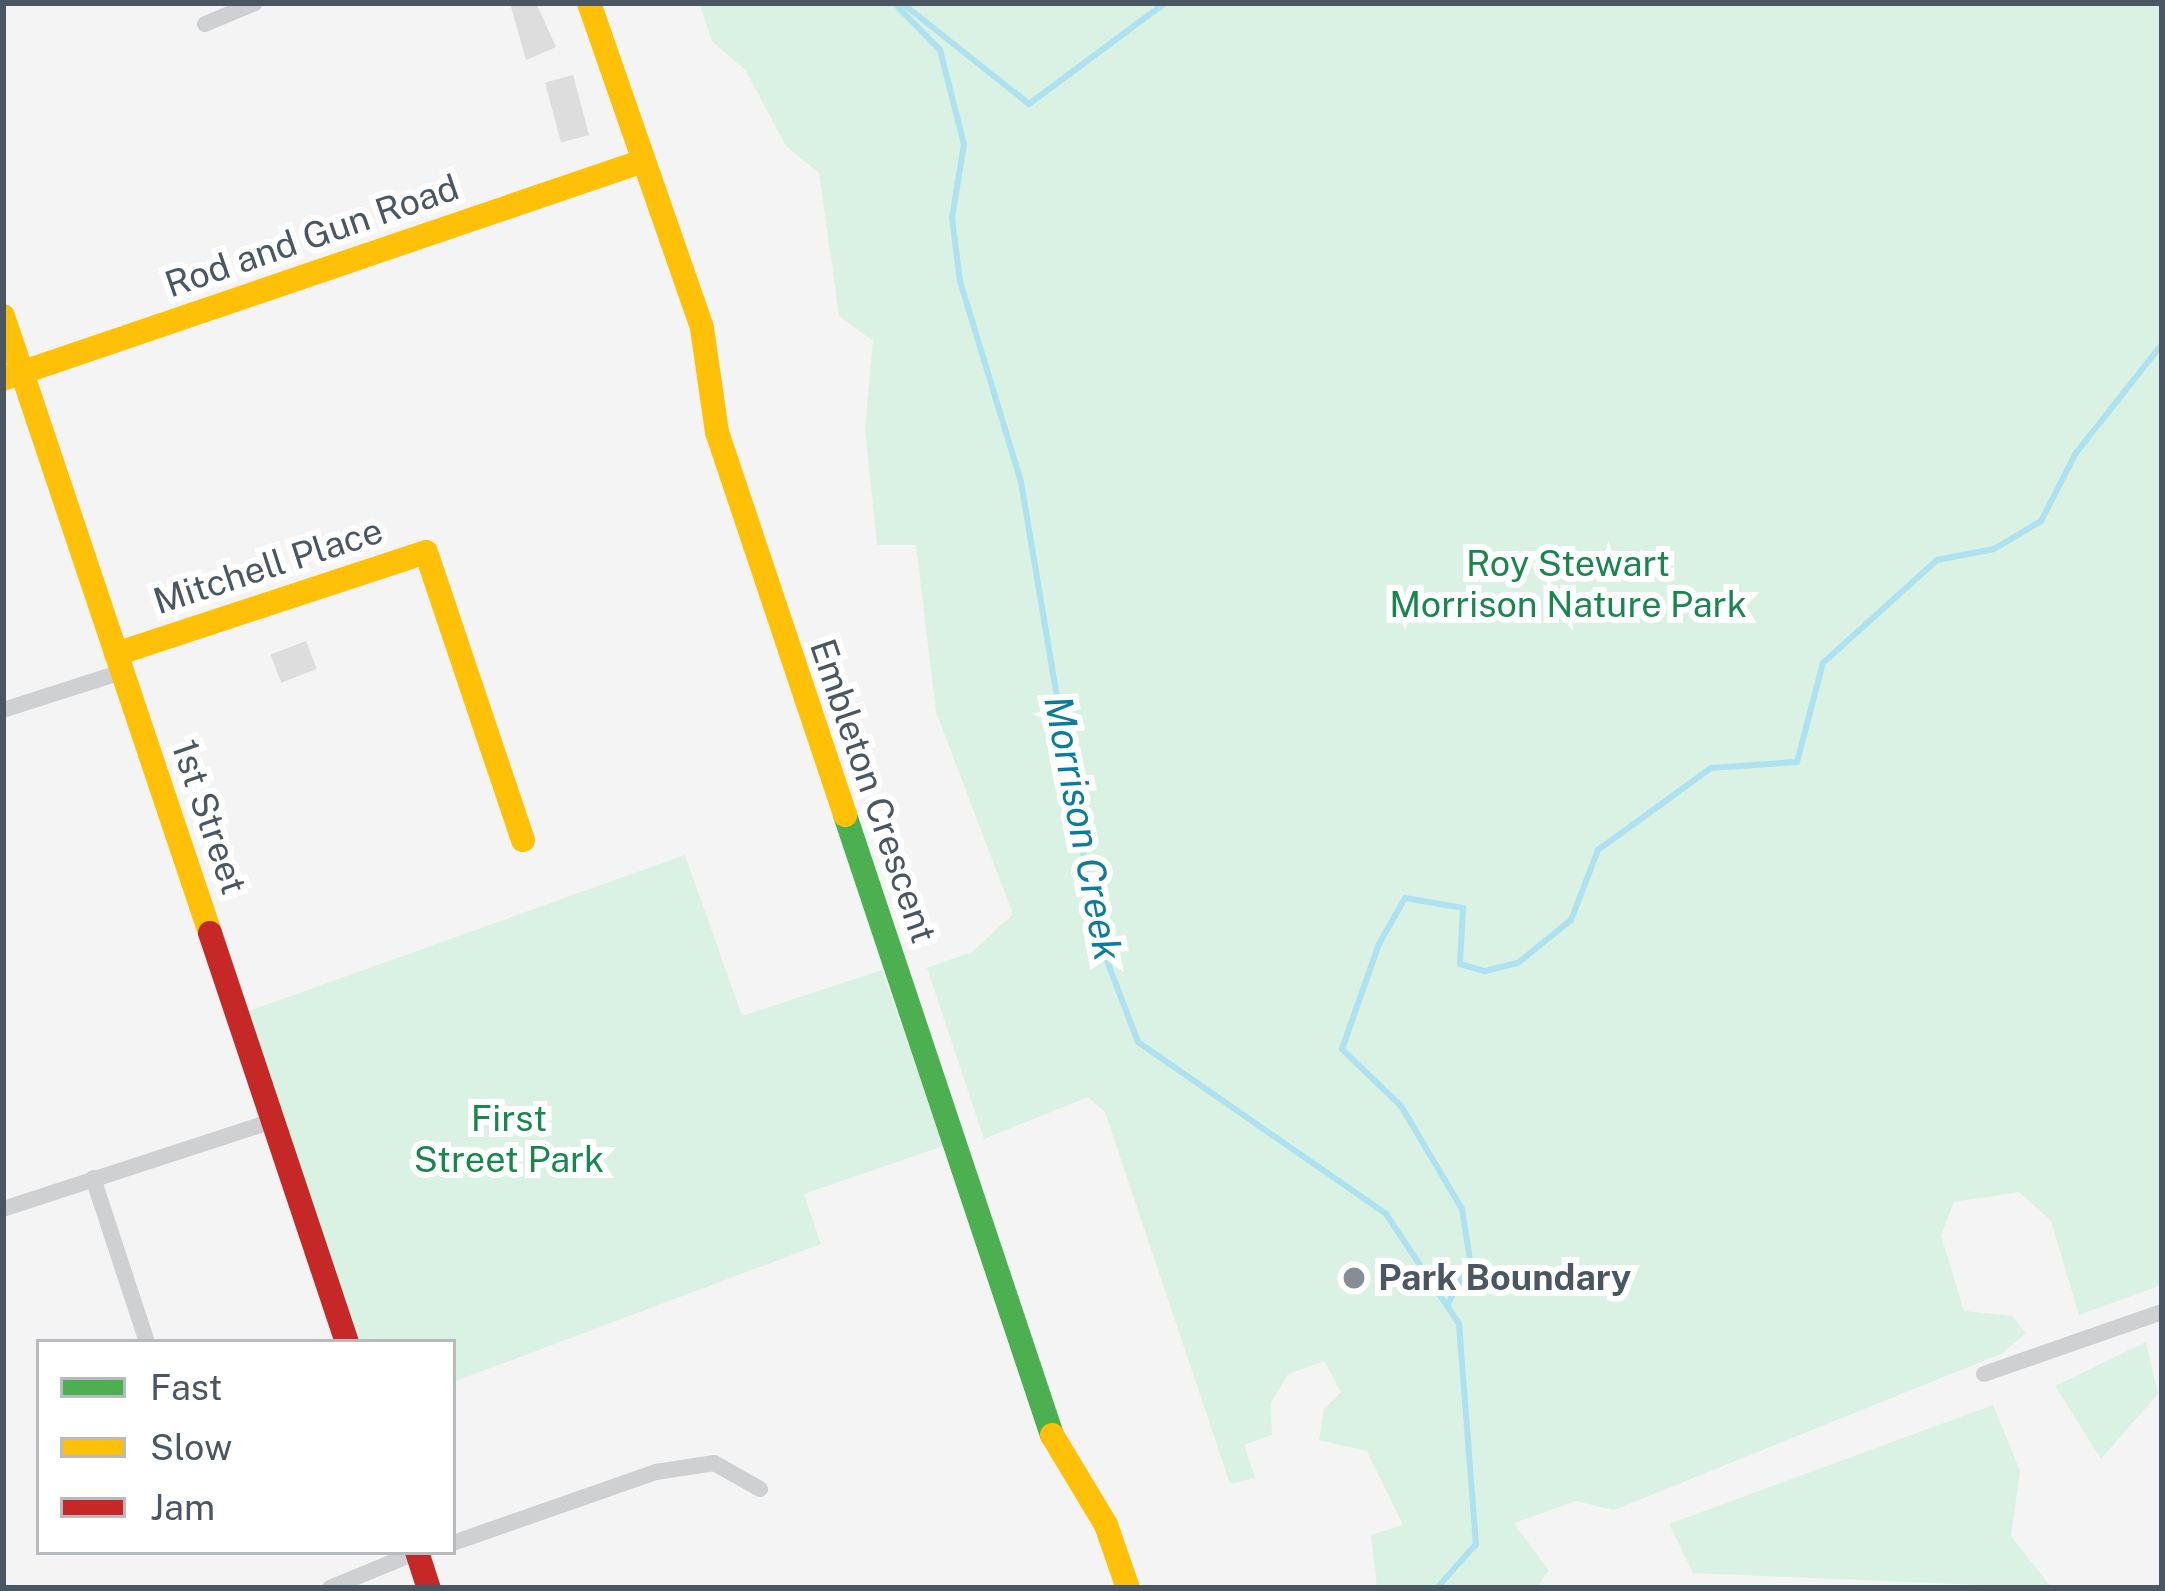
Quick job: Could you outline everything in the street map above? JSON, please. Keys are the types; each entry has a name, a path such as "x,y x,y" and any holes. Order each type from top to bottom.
{"street":[{"path":"205,24 255,3"},
{"name":"Embleton Crescent","path":"589,3 702,328 716,432 1052,1436 1106,1525 1128,1588"},
{"name":"Rod and Gun Road","path":"12,376 643,160"},
{"name":"1st Street","path":"3,316 12,376 119,663 346,1339"},
{"name":"Mitchell Place","path":"119,663 426,552 523,840"},
{"path":"3,710 119,663"},
{"path":"3,1209 273,1120"},
{"path":"94,1178 146,1339"},
{"path":"1984,1374 2162,1312"},
{"path":"456,1542 656,1472 714,1463 760,1489"},
{"path":"330,1588 415,1555"},
{"path":"421,1555 429,1588"}],"green space":[{"name":"Roy Stewart Morrison Nature Park","path":"2162,3 2162,1285 2079,1315 2051,1221 2019,1192 1954,1202 1941,1235 1964,1311 2012,1316 2026,1333 2003,1353 1614,1510 1576,1501 1514,1523 1549,1571 1536,1588 1377,1588 1371,1535 1403,1525 1367,1451 1319,1440 1324,1409 1341,1392 1324,1361 1288,1374 1271,1403 1272,1435 1244,1445 1255,1478 1230,1484 1105,1112 1088,1097 984,1139 927,968 972,952 1013,914 936,712 916,545 877,545 865,429 873,341 839,316 819,173 786,146 746,71 712,41 700,5"},
{"name":"First Street Park","path":"685,855 742,1016 882,970 943,1146 804,1194 821,1244 456,1381 456,1339 346,1339 238,1015"},
{"path":"2146,1342 2158,1394 2101,1459 2055,1386"},
{"path":"1993,1405 2020,1471 2011,1536 2052,1588 1693,1573 1669,1524"}],"building":[{"path":"510,3 536,3 556,47 526,60"},
{"path":"573,75 589,135 561,142 545,83"},
{"path":"306,641 317,669 281,683 271,655"}],"waterway":[{"name":"Morrison Creek","path":"894,3 940,50 964,144 952,218 960,281 1021,482 1096,932 1138,1042 1386,1214 1459,1324 1476,1544 1437,1588"},
{"path":"902,3 1029,104 1165,3"},
{"path":"1447,1306 1470,1260 1462,1209 1401,1106 1342,1049 1379,944 1405,898 1463,908 1460,964 1485,971 1518,963 1571,920 1598,850 1711,768 1797,762 1823,663 1937,560 1994,549 2041,521 2076,453 2162,344"}],"traffic: fast":[{"path":"845,815 1052,1435"}],"traffic: slow":[{"path":"589,3 702,328 717,432 845,815"},
{"path":"3,379 643,161"},
{"path":"3,316 210,933"},
{"path":"116,654 426,552 523,840"},
{"path":"1052,1435 1106,1525 1128,1588"}],"traffic: jam":[{"path":"210,933 346,1339"},
{"path":"418,1555 429,1588"}],"place":[{"name":"Park Boundary","path":"1354,1278"}]}
